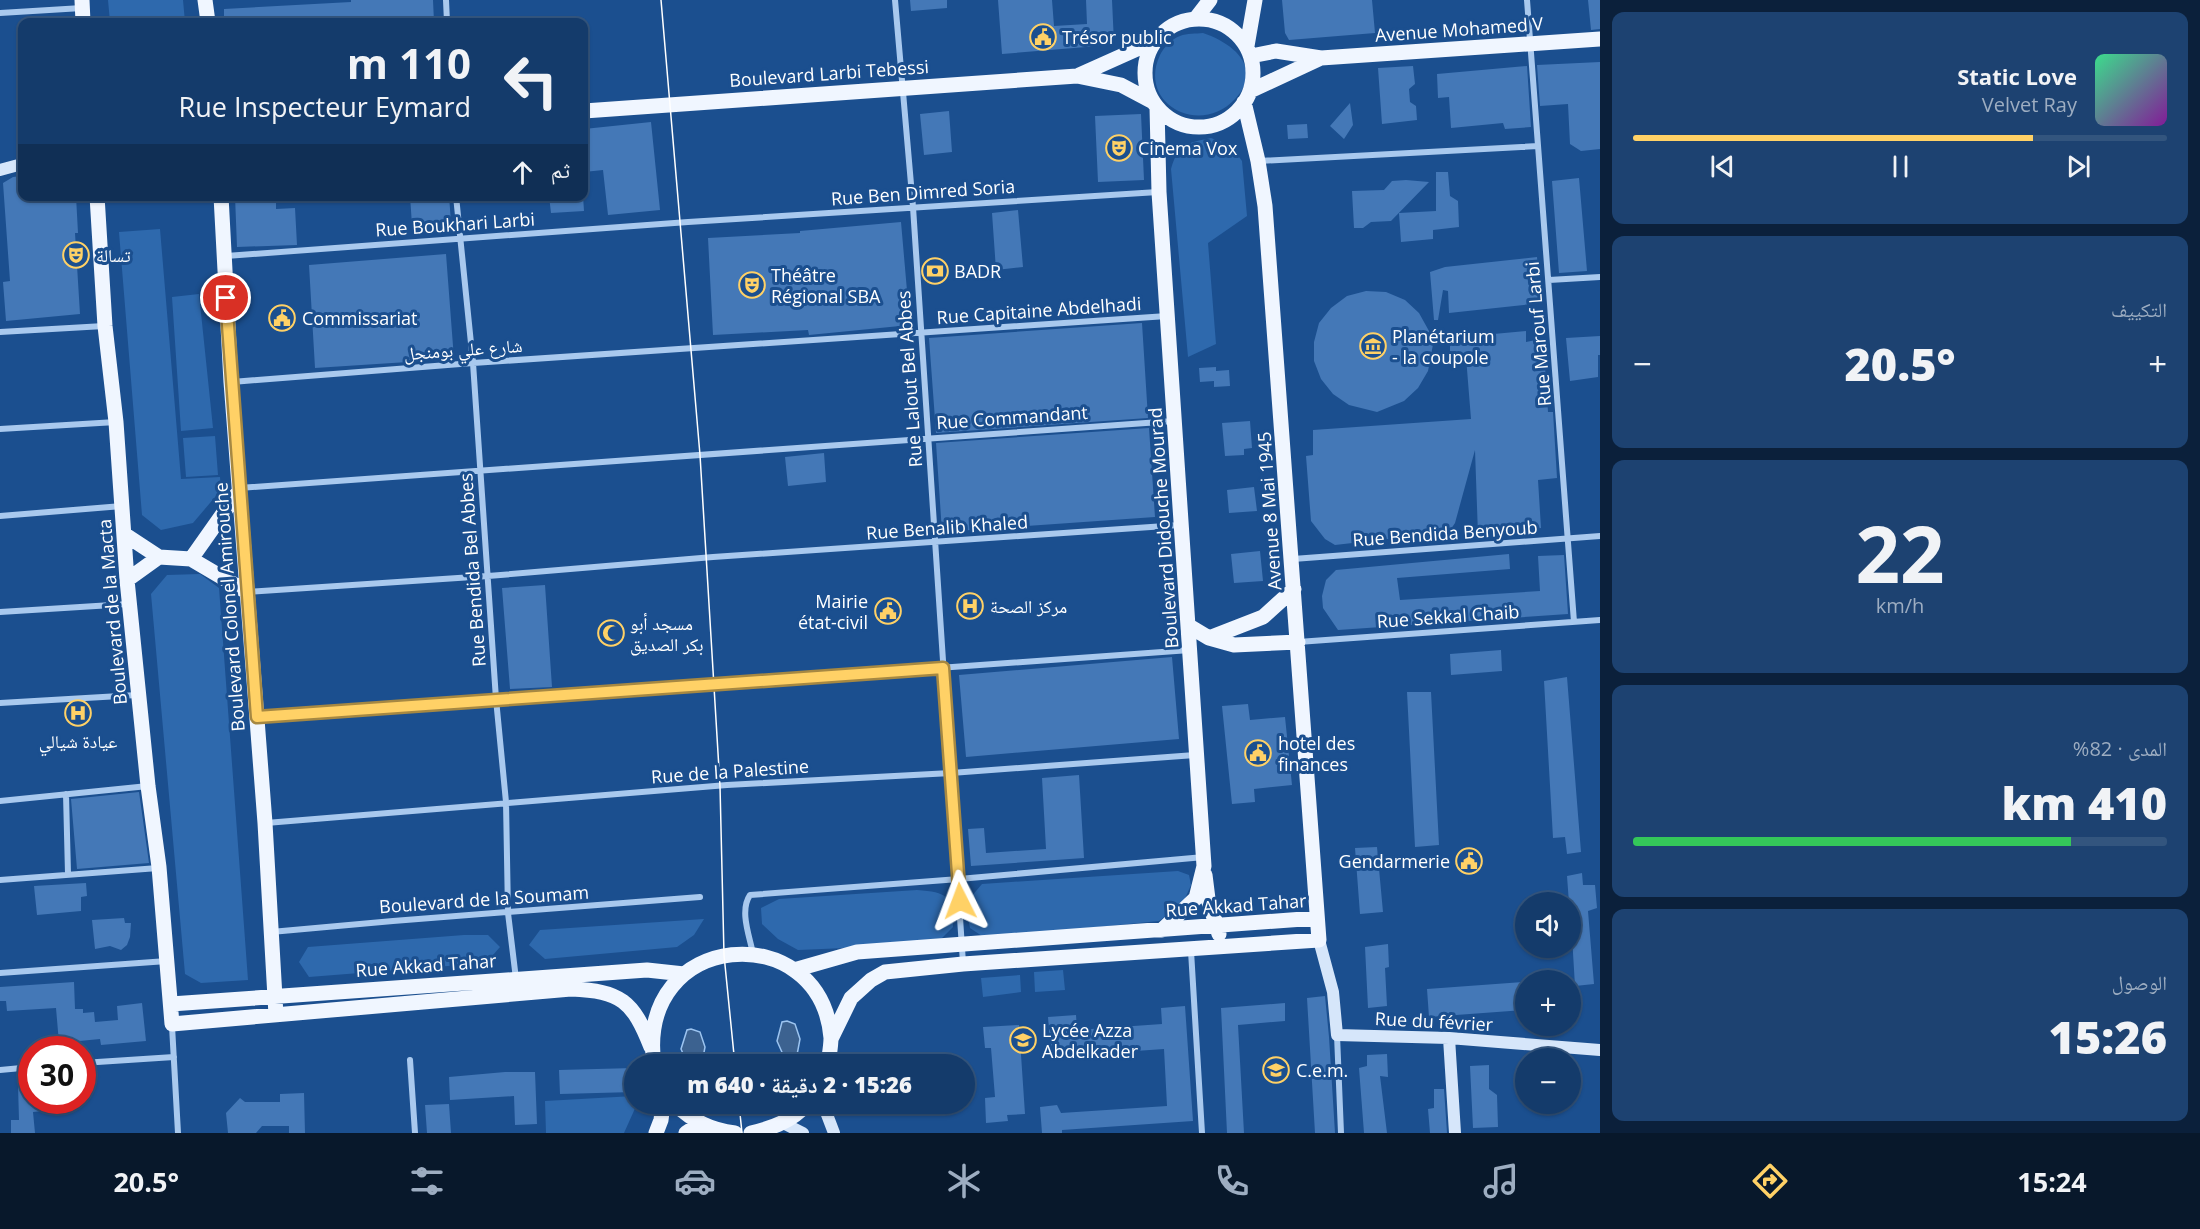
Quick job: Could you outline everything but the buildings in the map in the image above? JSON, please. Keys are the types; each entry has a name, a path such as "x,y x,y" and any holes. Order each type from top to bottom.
{"main road":[{"path":"205,0 207,18"},
{"path":"1196,18 1210,0"},
{"path":"1077,76 1121,85 1155,104 1173,120 1183,125 1204,127 1224,121 1234,114 1247,97 1253,74 1249,51 1255,0"},
{"path":"1155,104 1149,92 1145,71 1150,50 1167,29 1180,22 1196,18 1220,22 1240,36 1249,51"},
{"name":"Avenue Mohamed V","path":"1321,58 1600,39"},
{"path":"1077,76 1155,41"},
{"path":"1249,51 1276,51 1321,58"},
{"path":"1247,97 1321,58"},
{"name":"Boulevard Larbi Tebessi","path":"588,111 1077,76"},
{"name":"Avenue 8 Mai 1945","path":"1247,97 1265,206 1317,918"},
{"name":"Boulevard Didouche Mourad","path":"1155,104 1204,862 1189,929 1191,950"},
{"name":"Boulevard de la Macta","path":"97,201 105,326 116,422 127,580 148,786 159,867 172,1024"},
{"name":"Boulevard Colonel Amirouche","path":"221,201 231,382 265,824 276,1014"},
{"path":"191,559 239,490"},
{"path":"124,534 159,557 191,559 247,592"},
{"path":"127,580 159,557"},
{"path":"1209,638 1263,617 1294,589"},
{"path":"1189,626 1209,638 1234,645 1298,642"},
{"path":"1204,862 1208,899 1215,925 1225,946"},
{"path":"1162,930 1196,898"},
{"name":"Rue Akkad Tahar","path":"794,970 857,952 1317,918 1319,940"},
{"path":"831,1039 851,998 871,980 885,972 963,964 1319,940"},
{"path":"652,1054 653,1026 659,1006 684,974 703,962 724,955 753,954 770,958 794,970 808,984 820,1000 828,1019 831,1039 829,1054"},
{"name":"Rue Akkad Tahar","path":"172,1024 276,1014 647,970 684,974"},
{"name":"Rue Akkad Tahar","path":"171,1004 275,996 516,986 594,990 620,999 640,1018 651,1047"},
{"path":"656,1133 662,1114"},
{"path":"686,1114 721,1131"},
{"path":"751,1133 775,1128 794,1114"},
{"path":"686,1133 696,1127 721,1131"}],"street":[{"path":"446,0 447,18"},
{"name":"Rue Lalout Bel Abbes","path":"895,0 913,207 963,964"},
{"name":"Rue Marouf Larbi","path":"1527,0 1574,622"},
{"path":"0,14 82,10"},
{"path":"1258,161 1538,146"},
{"path":"0,170 18,165"},
{"name":"Rue Ben Dimred Soria","path":"688,222 1159,192"},
{"name":"Rue Bendida Bel Abbes","path":"456,201 473,363 496,699 506,802 508,913 516,986"},
{"name":"Rue Boukhari Larbi","path":"223,257 688,222"},
{"path":"1549,280 1600,277"},
{"name":"Rue Capitaine Abdelhadi","path":"697,348 1168,316"},
{"path":"0,332 105,326"},
{"name":"شارع علي بومنجل","path":"231,382 697,348"},
{"name":"Rue Commandant","path":"239,490 1175,421"},
{"path":"0,429 116,422"},
{"path":"0,516 122,506"},
{"name":"Rue Benalib Khaled","path":"247,592 1182,525"},
{"name":"Rue Bendida Benyoub","path":"1292,559 1600,536"},
{"path":"0,612 130,604"},
{"name":"Rue Sekkal Chaib","path":"1298,642 1600,620"},
{"path":"257,717 1191,650"},
{"path":"0,703 140,695"},
{"name":"Rue de la Palestine","path":"265,824 727,785 951,773 1198,755"},
{"path":"0,801 148,786"},
{"path":"66,794 68,874"},
{"path":"753,954 746,924 746,900 750,895 1204,862"},
{"path":"0,880 159,867"},
{"name":"Boulevard de la Soumam","path":"271,932 700,897"},
{"path":"1319,940 1333,992 1338,1035 1341,1133"},
{"path":"1191,950 1202,1133"},
{"path":"0,973 168,961"},
{"path":"172,1024 178,1133"},
{"name":"Rue du février","path":"1338,1035 1449,1038 1600,1050"},
{"path":"1449,1038 1455,1133"},
{"path":"96,1063 174,1057"},
{"path":"410,1060 415,1133"},
{"path":"0,1070 18,1068"},
{"path":"827,1114 834,1133"},
{"path":"775,1128 803,1133"}],"shaded area":[{"path":"108,0 183,0 185,18 110,18"},
{"path":"1203,33 1225,43 1234,50 1246,67 1246,77 1243,88 1235,99 1221,110 1205,115 1190,115 1176,110 1164,100 1157,88 1155,73 1160,55 1171,41 1183,35"},
{"path":"1211,138 1230,145 1242,161 1247,216 1208,243 1216,344 1188,357 1171,169 1177,154 1185,146"},
{"path":"160,229 181,479 220,477 221,490 193,523 161,530 142,515 119,232"},
{"path":"199,294 213,428 181,431 172,297"},
{"path":"215,436 218,475 186,477 183,438"},
{"path":"200,574 219,588 248,980 201,983 185,974 151,594 167,575"},
{"path":"1178,871 1189,875 1191,885 1183,903 1159,921 985,938 970,928 965,904 982,884"},
{"path":"917,890 942,894 950,902 953,927 940,940 869,947 798,950 778,939 762,924 761,908 779,899"},
{"path":"704,919 694,935 677,947 545,959 529,945 540,930"},
{"path":"488,935 500,947 486,963 309,977 299,962 308,947"},
{"path":"1063,970 1065,990 1035,992 1034,972"},
{"path":"1020,975 1021,992 983,997 981,978"},
{"path":"782,1022 795,1024 800,1039 797,1054 783,1054 777,1041"},
{"path":"687,1030 700,1032 705,1047 704,1054 683,1054 681,1049"},
{"path":"624,1097 624,1114 633,1114 624,1133 546,1133 545,1101"}],"tram line":[{"path":"661,0 700,455 720,786 724,955 734,1054"},
{"path":"740,1114 742,1133"}],"place":[{"name":"Trésor public","path":"1043,37"},
{"name":"Cinema Vox","path":"1119,148"},
{"name":"تسالة","path":"76,255"},
{"name":"BADR","path":"935,271"},
{"name":"Théâtre Régional SBA","path":"752,285"},
{"name":"Commissariat","path":"282,318"},
{"name":"Planétarium - la coupole","path":"1373,346"},
{"name":"مركز الصحة","path":"970,606"},
{"name":"Mairie état-civil","path":"888,611"},
{"name":"مسجد أبو بكر الصديق","path":"611,633"},
{"name":"عيادة شيالي","path":"78,713"},
{"name":"hotel des finances","path":"1258,753"},
{"name":"Gendarmerie","path":"1469,861"},
{"name":"Lycée Azza Abdelkader","path":"1023,1040"},
{"name":"C.e.m.","path":"1276,1070"}],"route":[{"path":"226,298 257,717 943,668 960,901"}]}
